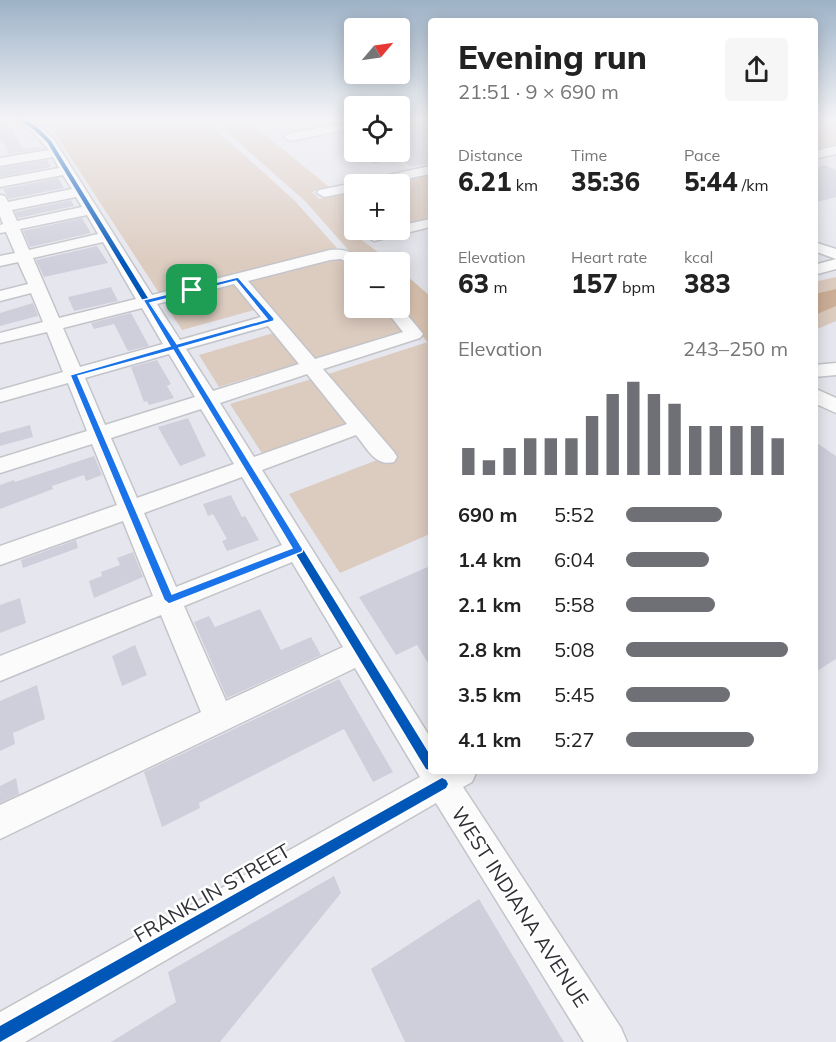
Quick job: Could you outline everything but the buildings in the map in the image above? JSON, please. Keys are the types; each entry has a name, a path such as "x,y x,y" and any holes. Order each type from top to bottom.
{"street":[{"path":"0,183 48,167"},
{"name":"WEST INDIANA AVENUE","path":"64,167 298,549 428,752"},
{"path":"410,174 428,170"},
{"path":"324,193 344,189"},
{"path":"3,214 84,201"},
{"path":"3,214 84,201"},
{"path":"3,214 101,435 218,718"},
{"path":"410,228 428,224"},
{"path":"0,261 106,237"},
{"path":"818,247 836,254"},
{"path":"0,338 330,255 344,255"},
{"path":"818,269 836,264"},
{"path":"238,279 386,457"},
{"path":"0,296 37,287"},
{"path":"0,466 207,402 414,334 400,318"},
{"path":"0,396 271,320"},
{"path":"818,371 836,369"},
{"path":"818,396 836,407"},
{"path":"0,556 361,426"},
{"path":"0,669 298,549"},
{"path":"0,822 362,651"},
{"name":"FRANKLIN STREET","path":"0,1034 440,774"},
{"name":"WEST INDIANA AVENUE","path":"443,774 607,1042"}],"shaded area":[{"path":"77,167 257,167 294,200 337,248 159,293"},
{"path":"266,167 304,167 329,187 312,192 319,199 344,193 344,240 361,240 378,252 350,252 305,201"},
{"path":"428,174 428,219 410,223 410,178"},
{"path":"343,258 344,318 392,318 403,331 308,360 244,283"},
{"path":"836,277 836,321 818,329 818,281"},
{"path":"410,279 428,294 428,343 407,318 410,318"},
{"path":"238,284 258,309 182,330 165,304"},
{"path":"836,289 836,306 818,314 818,293"},
{"path":"277,332 302,362 219,387 199,355"},
{"path":"428,342 428,535 340,573 289,494 390,455 322,376"},
{"path":"315,378 354,425 265,458 230,404"}],"cycle path":[{"path":"65,167 428,762"},
{"path":"0,1034 442,784"}],"route":[{"path":"192,290 146,302 175,347 74,375 169,600 298,549 175,347 271,320 238,279 192,290"}]}
